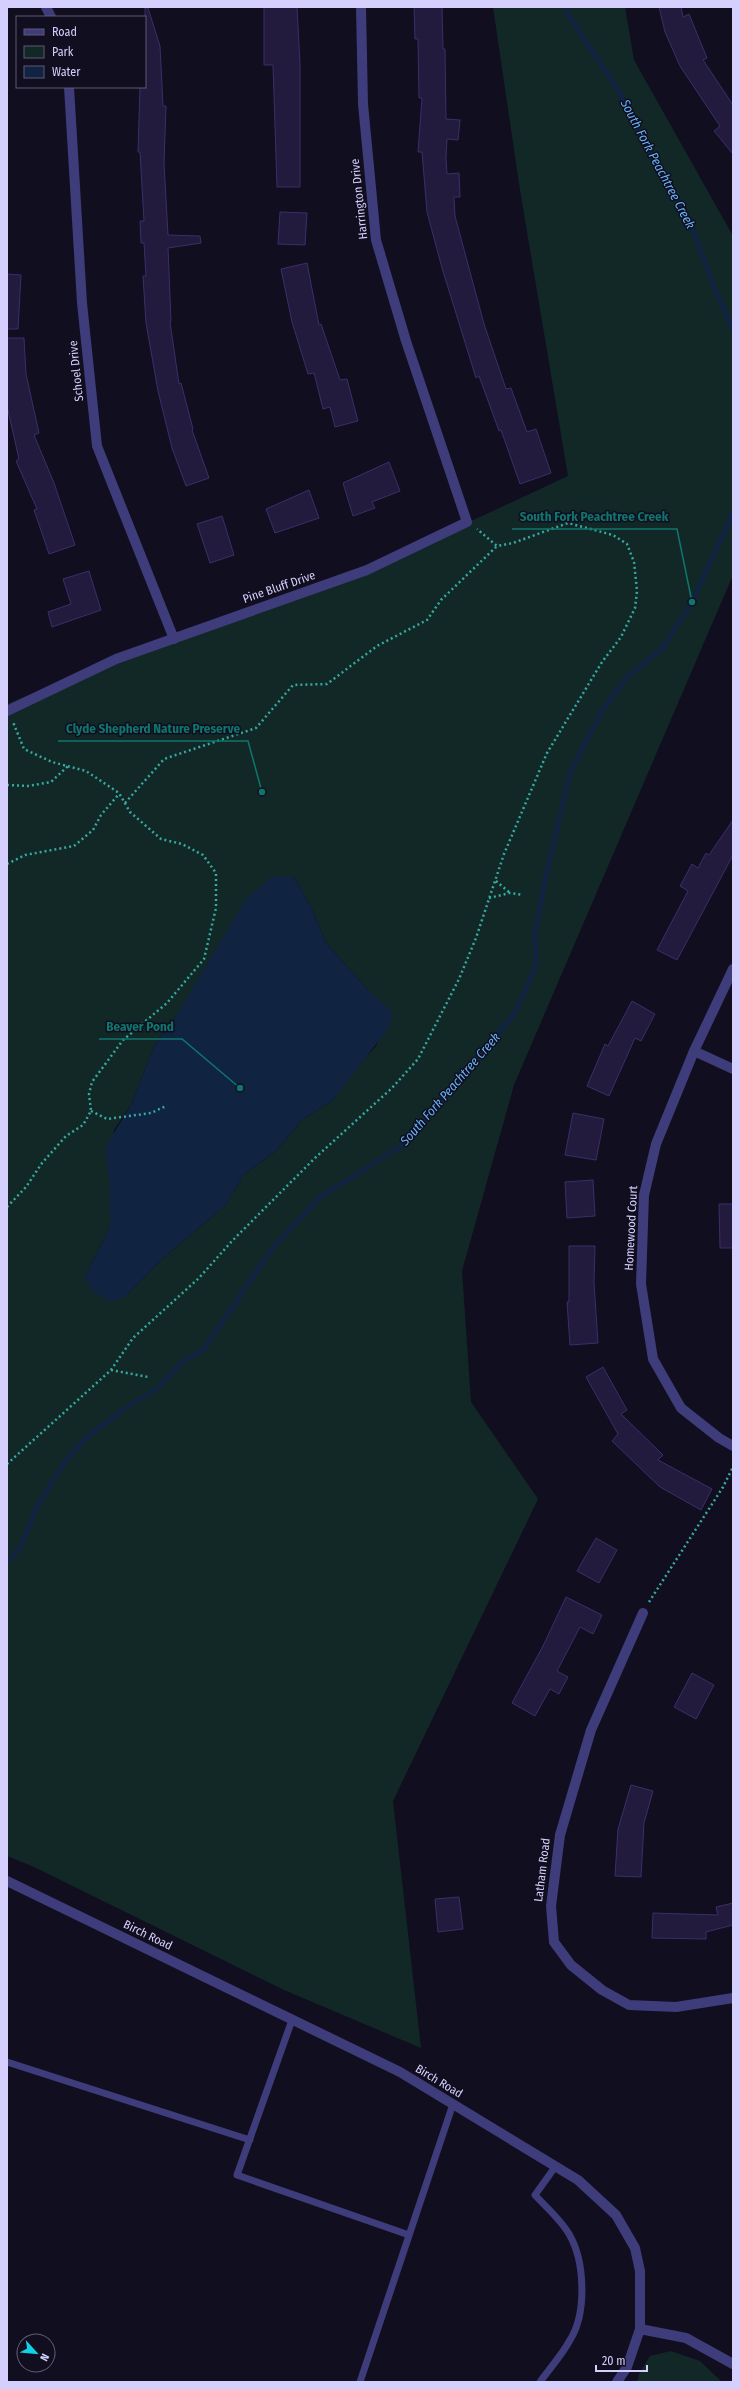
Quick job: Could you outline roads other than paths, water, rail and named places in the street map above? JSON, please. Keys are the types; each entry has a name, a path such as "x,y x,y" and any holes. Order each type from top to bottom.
{"street":[{"path":"46,7 50,16"},
{"name":"Harrington Drive","path":"360,7 363,104 376,240 406,341 467,522"},
{"name":"Schoel Drive","path":"69,88 82,303 98,446 174,639"},
{"name":"Pine Bluff Drive","path":"8,710 116,659 367,570 467,522"},
{"name":"Homewood Court","path":"733,969 694,1051 656,1144 644,1195 641,1284 653,1359 681,1408 719,1438 733,1446"},
{"path":"694,1051 733,1069"},
{"name":"Latham Road","path":"644,1613 592,1730 568,1804 560,1835 550,1906 554,1942 571,1965 602,1990 629,2005 676,2007 733,1998"},
{"name":"Birch Road","path":"7,1881 400,2072 578,2180 616,2215 635,2248 640,2271 640,2329 627,2367 617,2382"},
{"path":"640,2329 686,2338 733,2364"}],"lane":[{"path":"292,2020 237,2175 409,2235"},
{"path":"7,2062 250,2140"},
{"path":"360,2382 453,2104"},
{"path":"540,2382 571,2339 578,2318 582,2294 581,2270 569,2234 535,2195 555,2167"}],"water":[{"path":"273,876 294,877 311,907 326,943 369,991 392,1012 390,1026 333,1100 302,1120 276,1151 243,1175 225,1206 162,1259 125,1297 110,1302 91,1290 85,1276 110,1227 110,1188 105,1148 132,1103 154,1046 176,1016 246,899"}],"waterway":[{"name":"South Fork Peachtree Creek","path":"566,7 567,13 618,90 650,155 689,219 714,287 733,330"},
{"name":"South Fork Peachtree Creek","path":"7,1563 21,1546 37,1507 63,1464 85,1439 121,1411 158,1388 183,1361 204,1349 271,1250 319,1198 406,1143 515,1013 536,966 535,935 545,880 570,773 602,711 628,676 662,649 692,602 733,513"}],"place":[{"name":"South Fork Peachtree Creek","path":"692,602"},
{"name":"Clyde Shepherd Nature Preserve","path":"262,792"},
{"name":"Beaver Pond","path":"240,1088"}]}
